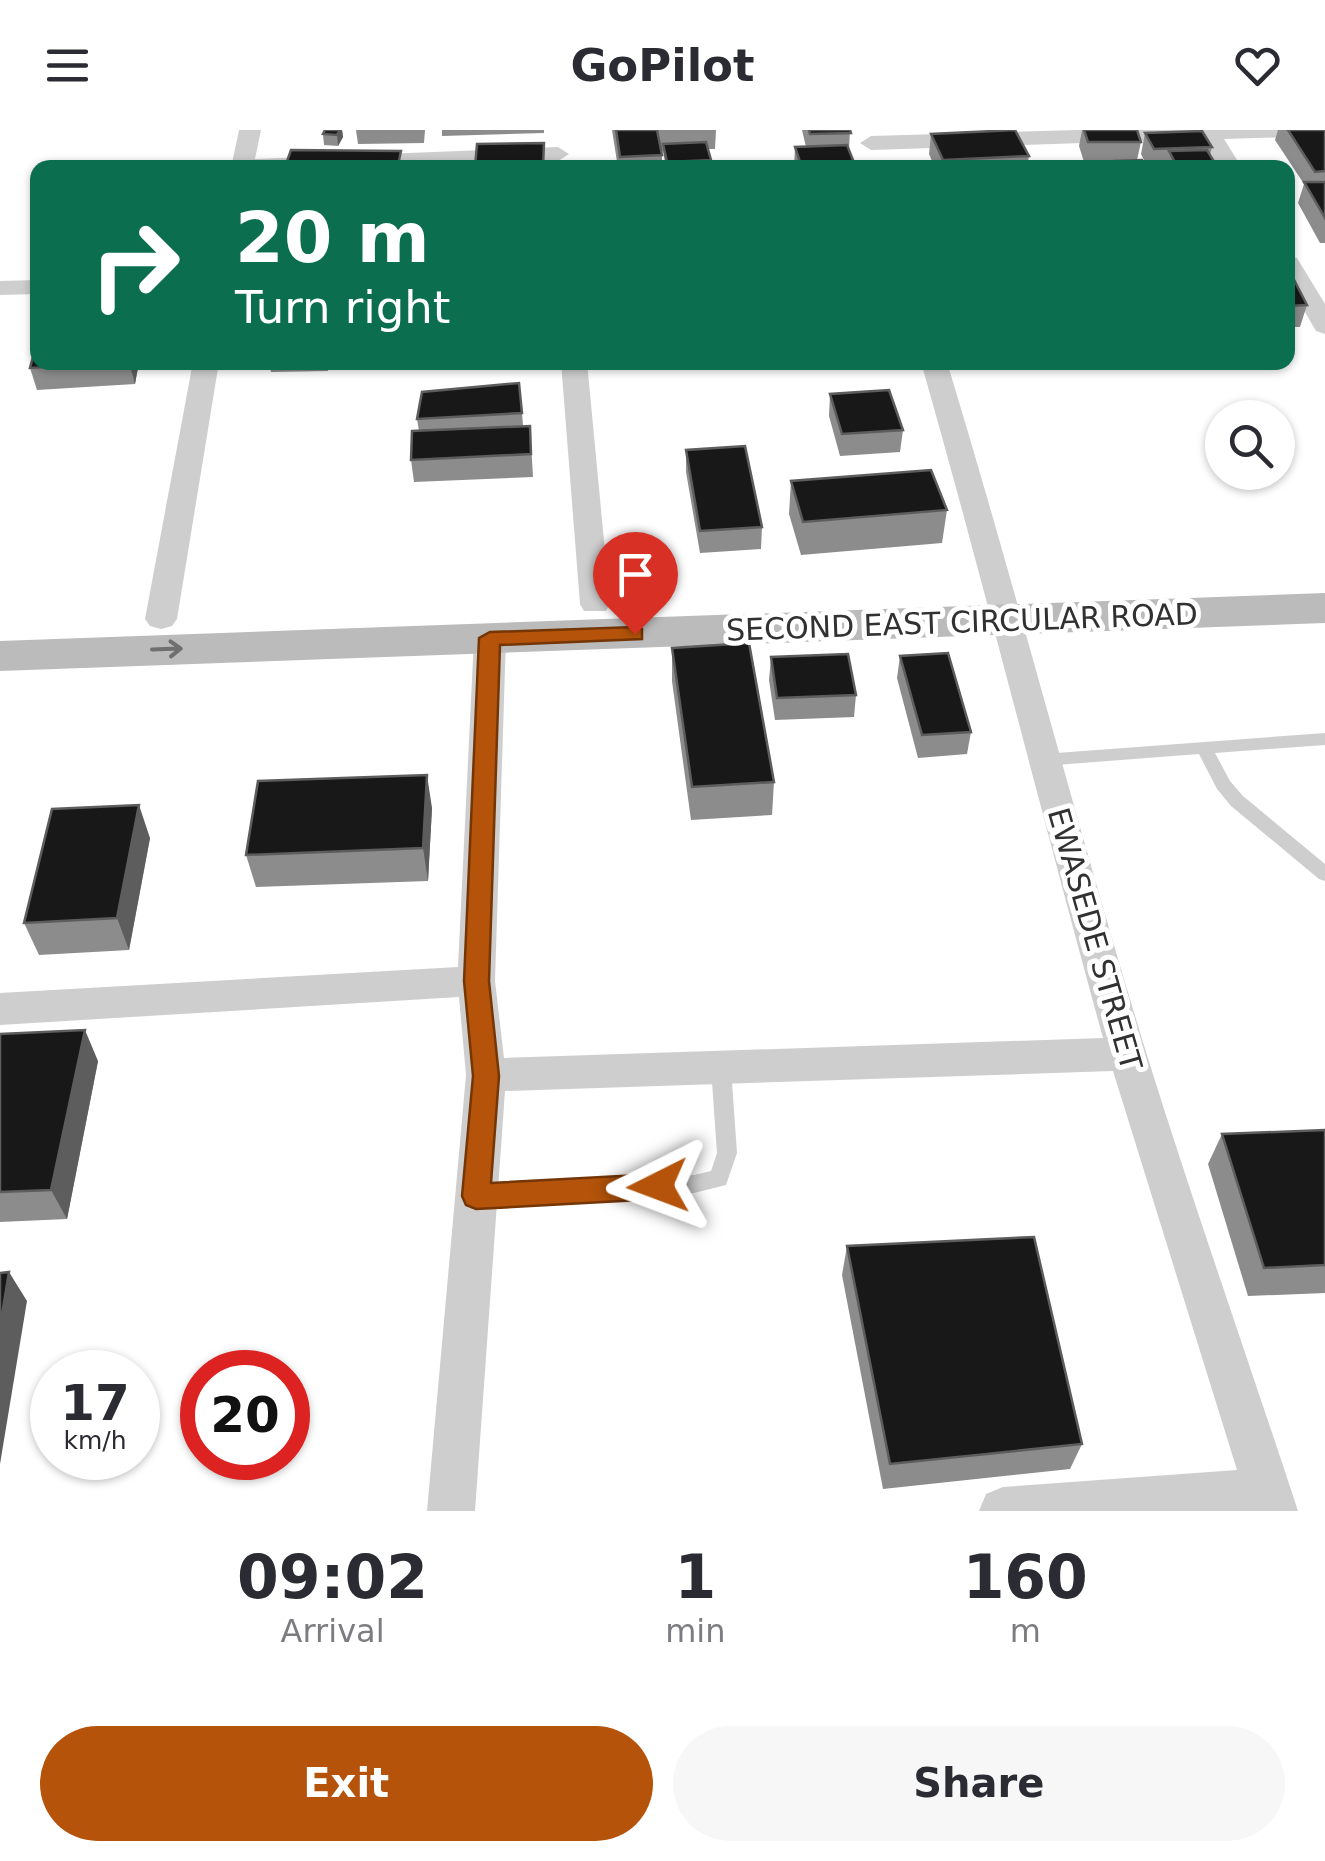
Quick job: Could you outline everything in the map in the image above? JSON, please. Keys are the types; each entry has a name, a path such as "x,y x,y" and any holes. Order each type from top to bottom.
{"main road":[{"name":"SECOND EAST CIRCULAR ROAD","path":"0,656 490,638 1005,606 1325,581"},
{"name":"SECOND EAST CIRCULAR ROAD","path":"0,627 595,604 1325,608"}],"street":[{"path":"244,160 250,130"},
{"path":"869,136 1291,130"},
{"path":"1209,131 1225,160"},
{"path":"373,160 558,150"},
{"path":"1295,275 1325,326"},
{"path":"0,288 30,287"},
{"path":"162,619 205,370"},
{"path":"575,370 595,604"},
{"name":"EWASEDE STREET","path":"936,370 1127,1054 1271,1501"},
{"path":"452,1511 486,1076 476,981 490,638"},
{"path":"0,1009 476,981"},
{"path":"486,1076 1127,1054"},
{"path":"1003,1511 1271,1501"}],"lane":[{"path":"1044,760 1325,739"},
{"path":"1204,748 1223,785 1238,802 1325,874"},
{"path":"476,1196 694,1184 719,1178 727,1153 721,1068"}],"building":[{"path":"325,130 340,130 337,135 323,134"},
{"path":"616,130 657,130 662,155 620,157"},
{"path":"809,130 850,130 851,133 810,134"},
{"path":"1015,130 1029,156 943,160 931,134"},
{"path":"1084,130 1137,130 1141,142 1088,142"},
{"path":"1288,130 1325,130 1325,171 1315,172"},
{"path":"1202,131 1212,147 1154,149 1145,133"},
{"path":"706,142 711,160 667,160 663,144"},
{"path":"544,143 543,160 476,160 477,144"},
{"path":"847,145 853,160 799,160 795,147"},
{"path":"291,150 401,151 399,160 287,160"},
{"path":"1207,150 1213,160 1174,160 1169,151"},
{"path":"1304,182 1325,182 1325,218"},
{"path":"1295,282 1307,305 1295,306"},
{"path":"519,383 522,413 417,419 422,392"},
{"path":"889,390 903,430 842,434 830,394"},
{"path":"530,426 531,454 411,460 412,431"},
{"path":"745,446 762,527 700,531 686,450"},
{"path":"931,470 947,510 803,522 791,481"},
{"path":"749,643 774,782 692,787 672,648"},
{"path":"948,653 971,732 922,735 900,656"},
{"path":"848,654 856,695 777,698 771,657"},
{"path":"427,775 423,848 246,855 258,781"},
{"path":"139,805 117,918 24,923 52,809"},
{"path":"85,1030 51,1190 0,1192 0,1034"},
{"path":"1325,1130 1325,1265 1264,1268 1222,1134"},
{"path":"1034,1237 1082,1444 890,1464 847,1246"},
{"path":"9,1272 0,1327 0,1273"}],"route":[{"path":"635,634 490,638 476,981 486,1076 476,1196 658,1186"}]}
